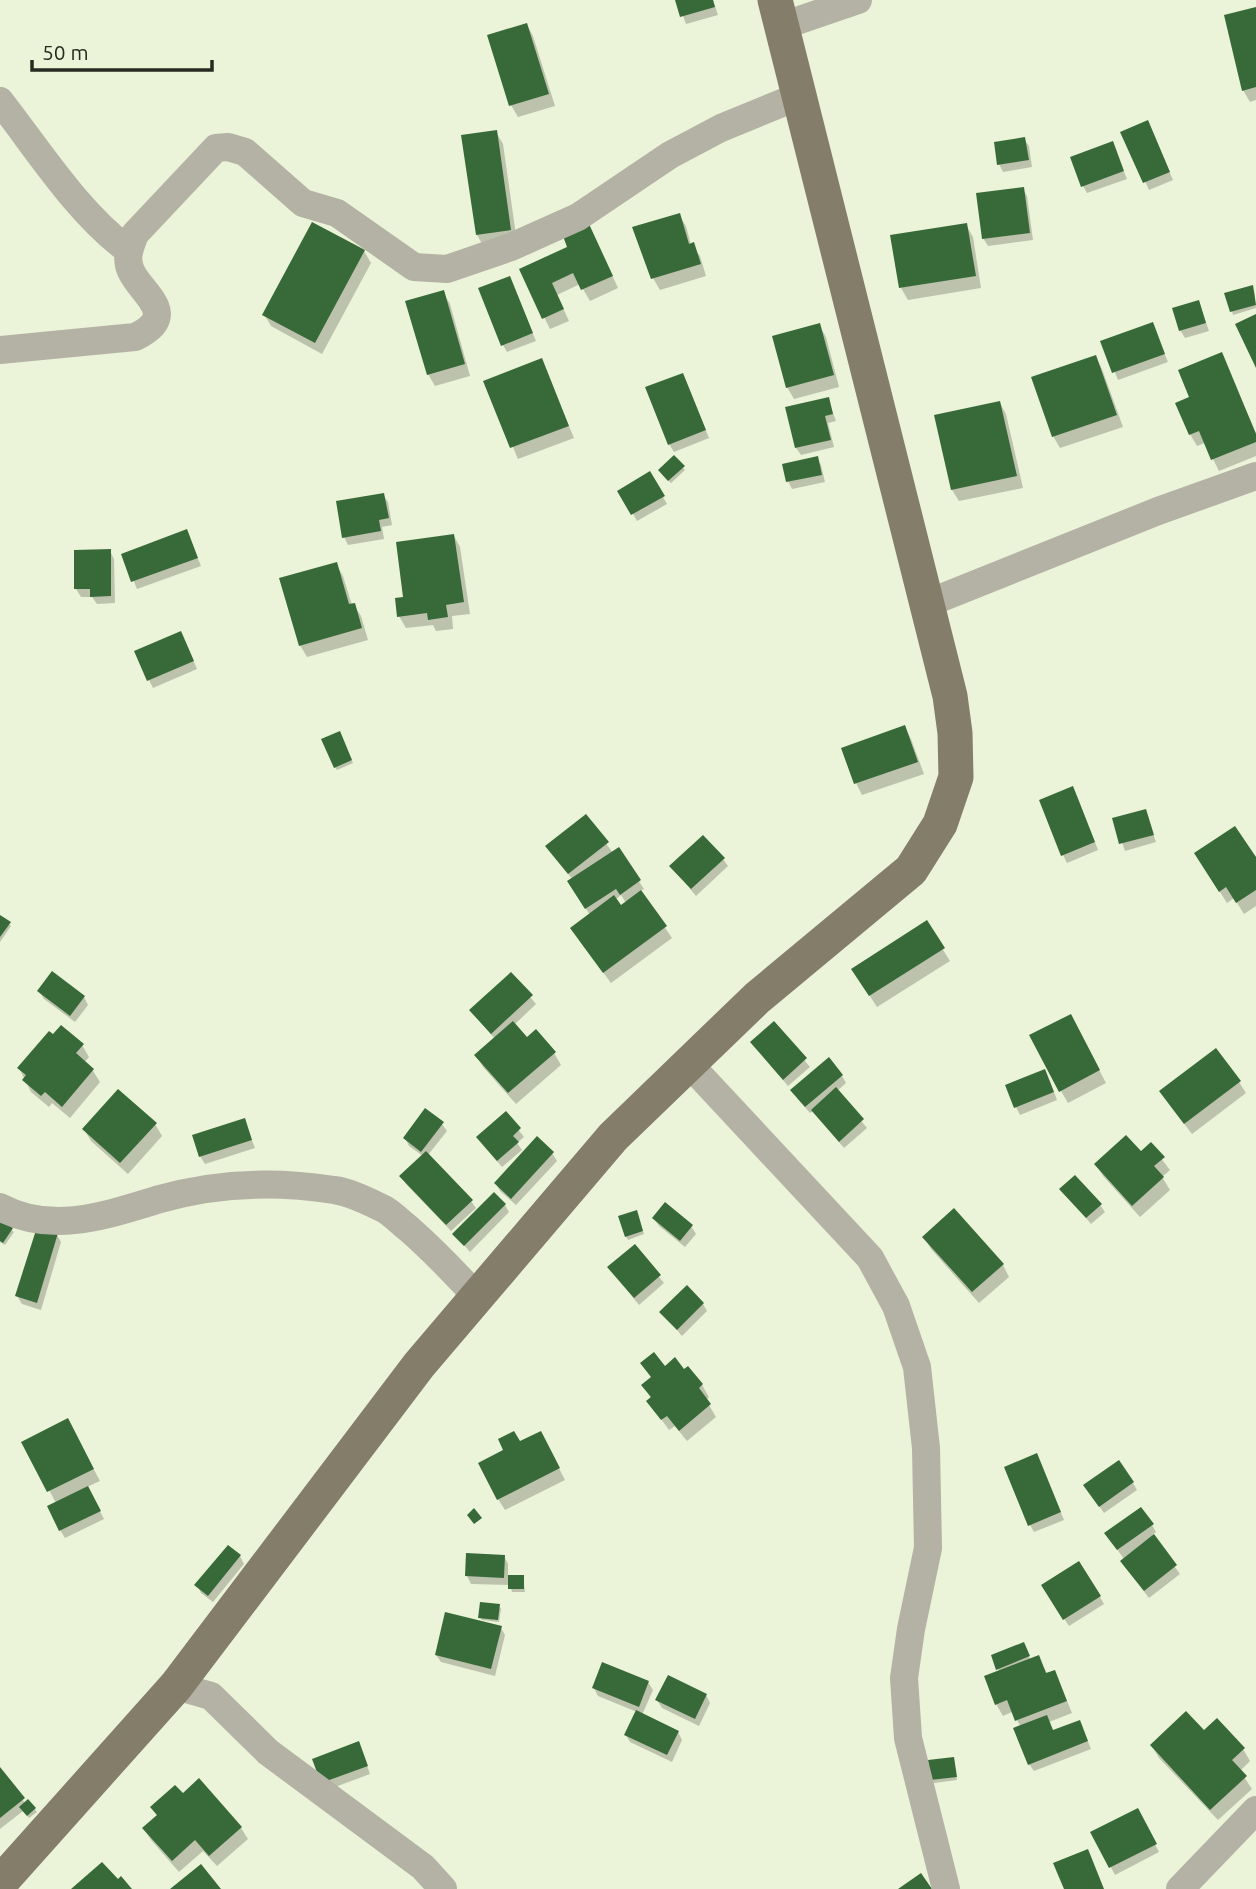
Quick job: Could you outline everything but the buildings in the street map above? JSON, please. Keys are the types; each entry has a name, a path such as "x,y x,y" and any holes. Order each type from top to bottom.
{"main road":[{"path":"0,1883 176,1686 419,1365 613,1137 757,998 911,870 940,824 956,777 955,733 950,696 778,13"}],"street":[{"path":"778,13 858,0"},
{"path":"0,350 135,337 149,330 155,317 155,301 131,271 128,250 135,234 216,148 228,147 245,152 303,203 337,213 414,267 447,269 512,247 579,217 670,155 721,128 799,96"},
{"path":"0,101 84,210 109,236 128,250"},
{"path":"926,604 1158,511 1256,476"},
{"path":"689,1064 870,1258 895,1306 917,1367 926,1448 928,1548 904,1678 908,1738 946,1889"},
{"path":"0,1207 36,1221 58,1222 107,1216 197,1189 241,1185 337,1190 386,1210 439,1255 477,1297"},
{"path":"176,1686 211,1696 268,1752 423,1867 443,1889"},
{"path":"1180,1889 1256,1810"}]}
